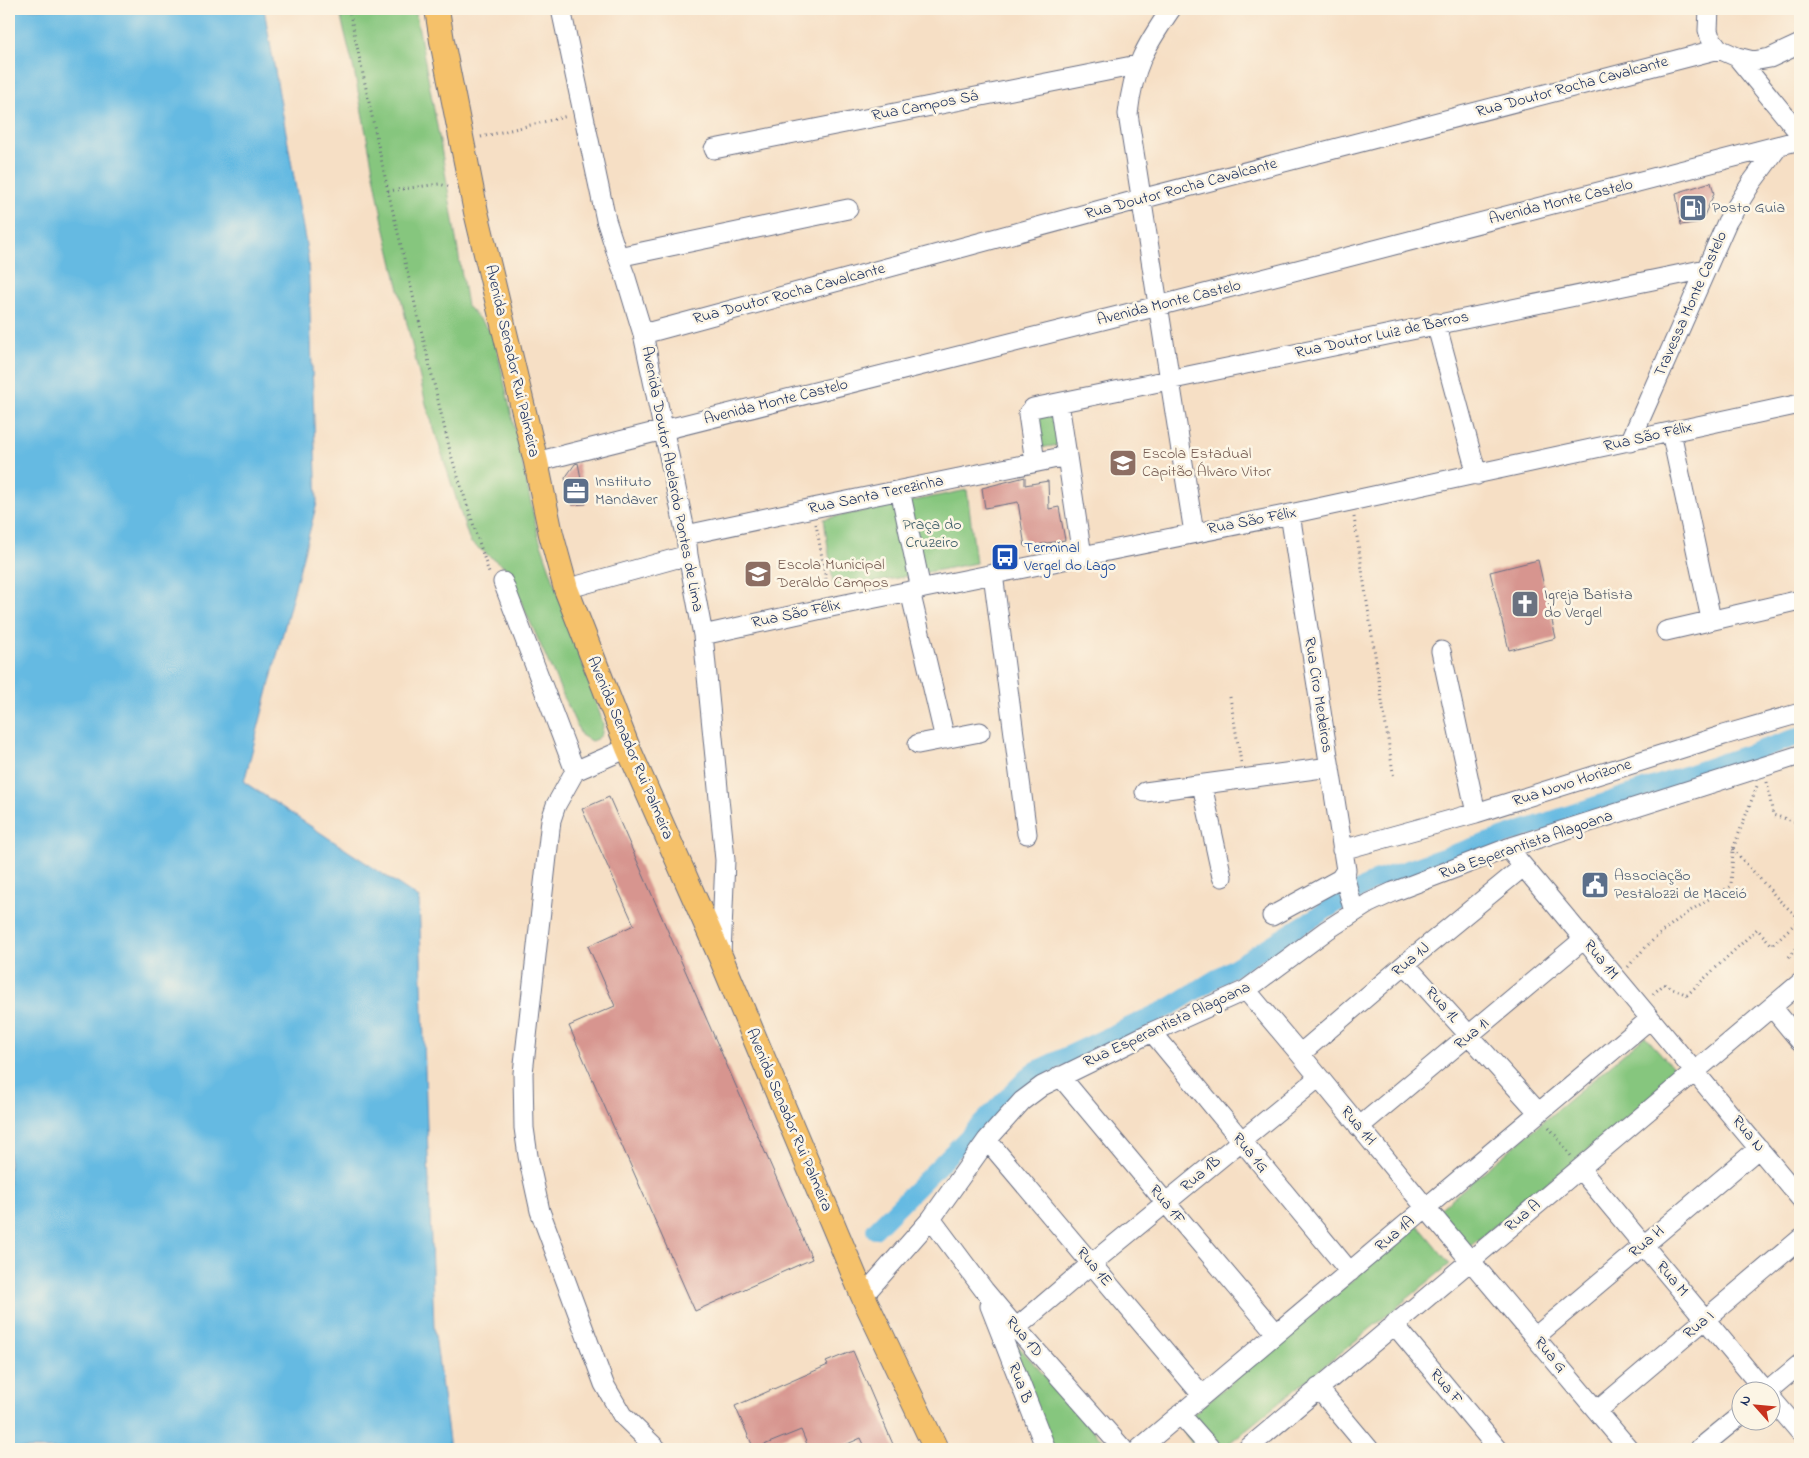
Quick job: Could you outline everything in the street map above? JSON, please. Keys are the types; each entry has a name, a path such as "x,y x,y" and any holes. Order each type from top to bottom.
{"main road":[{"name":"Avenida Senador Rui Palmeira","path":"438,9 442,41 476,212 536,462 550,534 566,589 628,748 721,958 863,1296 936,1449"}],"street":[{"name":"Avenida Doutor Abelardo Pontes de Lima","path":"561,9 606,220 643,334 686,535 703,635 725,860 721,958"},
{"path":"1171,9 1152,36 1137,65 1131,88 1128,114 1194,533"},
{"path":"1709,9 1708,30 1710,37 1719,49 1737,57 1753,61 1770,58 1800,44"},
{"name":"Rua Doutor Rocha Cavalcante","path":"643,334 1141,199 1719,49"},
{"path":"1737,57 1800,134"},
{"name":"Rua Campos Sá","path":"714,149 1137,65"},
{"name":"Avenida Monte Castelo","path":"536,462 1158,306 1800,140"},
{"name":"Travessa Monte Castelo","path":"1630,442 1727,222 1752,182 1778,146"},
{"path":"618,257 848,208"},
{"name":"Rua Doutor Luiz de Barros","path":"1035,462 1028,414 1033,408 1436,323 1706,269"},
{"path":"1436,323 1477,475"},
{"path":"1059,403 1082,556"},
{"name":"Rua São Félix","path":"703,635 831,607 1477,475 1800,404"},
{"path":"1671,432 1711,619"},
{"name":"Rua Santa Terezinha","path":"686,535 1067,456"},
{"path":"900,490 915,590 945,739"},
{"name":"Rua Ciro Medeiros","path":"1290,514 1346,870 1347,891"},
{"path":"566,589 688,555"},
{"path":"993,574 1027,834"},
{"path":"496,579 575,771"},
{"path":"1666,631 1711,619 1800,600"},
{"path":"1441,651 1476,813"},
{"name":"Rua Novo Horizone","path":"1342,850 1476,813 1800,713"},
{"path":"918,744 980,732"},
{"path":"628,748 575,771 556,805 551,820 523,1073 524,1128 540,1211 604,1384 622,1415 657,1449"},
{"name":"Rua Esperantista Alagoana","path":"863,1296 932,1219 987,1140 1022,1101 1042,1086 1060,1076 1246,990 1327,930 1347,891 1369,903 1508,848 1800,755"},
{"path":"1145,792 1330,767"},
{"path":"1202,785 1222,877"},
{"name":"Rua 1M","path":"1508,848 1644,1013 1694,1070"},
{"name":"Rua 1J","path":"1300,1054 1523,867"},
{"path":"1272,916 1347,891"},
{"name":"Rua 1I","path":"1359,1128 1584,939"},
{"name":"Rua 1L","path":"1405,964 1539,1113"},
{"name":"Rua A","path":"1247,1449 1580,1169 1694,1070 1800,983"},
{"name":"Rua 1H","path":"1246,990 1470,1261"},
{"path":"1772,1006 1800,1041"},
{"name":"Rua 1A","path":"1139,1449 1539,1113 1644,1013"},
{"name":"Rua 1G","path":"1152,1032 1350,1272"},
{"name":"Rua N","path":"1694,1070 1800,1198"},
{"name":"Rua 1F","path":"1060,1076 1276,1333"},
{"name":"Rua 1B","path":"1016,1328 1318,1078"},
{"name":"Rua 1E","path":"987,1140 1202,1395"},
{"name":"Rua H","path":"1535,1337 1759,1148"},
{"name":"Rua M","path":"1580,1169 1756,1380"},
{"name":"Rua 1D","path":"932,1219 984,1290 1123,1449"},
{"name":"Rua I","path":"1597,1411 1800,1239"},
{"name":"Rua G","path":"1470,1261 1629,1449"},
{"name":"Rua B","path":"984,1290 1046,1449"},
{"name":"Rua F","path":"1394,1324 1498,1449"},
{"path":"1781,1380 1800,1364"},
{"path":"1318,1388 1369,1449"},
{"path":"1782,1411 1800,1432"},
{"path":"1180,1414 1211,1449"},
{"path":"1700,1449 1732,1422"}],"path":[{"path":"349,9 388,191 451,455 496,579"},
{"path":"462,141 583,113"},
{"path":"388,191 440,184 451,187 476,212"},
{"path":"813,508 831,607"},
{"path":"1354,516 1394,779"},
{"path":"1230,697 1243,778"},
{"path":"1764,766 1772,815 1800,823"},
{"path":"1617,980 1645,946 1690,909 1731,886 1733,849 1764,766"},
{"path":"1644,1013 1664,984 1686,995 1757,929 1772,945 1800,919 1779,900 1733,849"},
{"path":"1789,957 1800,944"},
{"path":"1539,1113 1580,1169"}],"green space":[{"path":"339,9 415,9 441,147 467,306 494,335 538,535 603,723 601,735 594,740 591,741 581,735 506,568 470,542 426,404 383,222 354,70"},
{"path":"1055,411 1059,445 1039,448 1032,414"},
{"name":"Praça do Cruzeiro","path":"967,490 976,563 834,590 824,519"},
{"path":"1645,1036 1679,1074 1468,1248 1436,1212"},
{"path":"1418,1225 1450,1264 1222,1449 1197,1449 1179,1426"},
{"path":"1010,1337 1110,1449 1051,1449"}],"water":[{"path":"9,9 264,9 308,256 317,503 244,782 419,898 434,1327 450,1449 9,1449"}],"building":[{"name":"Posto Guia","path":"1711,182 1714,194 1701,222 1681,225 1676,193"},
{"name":"Instituto Mandaver","path":"578,463 586,504 572,505 565,478 575,464"},
{"path":"1025,477 1025,485 1048,481 1049,509 1059,507 1065,540 1025,547 1018,502 985,508 982,488"},
{"path":"1538,560 1556,638 1509,650 1490,572"},
{"path":"609,797 812,1259 695,1311 569,1026 615,1006 588,946 634,925 582,809"},
{"path":"853,1351 895,1449 866,1449 861,1438 836,1449 809,1449 801,1430 754,1449 735,1406 828,1365 826,1362"}],"waterway":[{"path":"875,1230 1032,1072 1168,1008 1375,880 1800,736"}],"place":[{"name":"Posto Guia","path":"1693,208"},
{"name":"Escola Estadual Capitão Álvaro Vitor","path":"1123,463"},
{"name":"Instituto Mandaver","path":"576,491"},
{"name":"Terminal Vergel do Lago","path":"1005,557"},
{"name":"Escola Municipal Deraldo Campos","path":"758,574"},
{"name":"Igreja Batista do Vergel","path":"1525,604"},
{"name":"Associação Pestalozzi de Maceió","path":"1595,885"}]}
